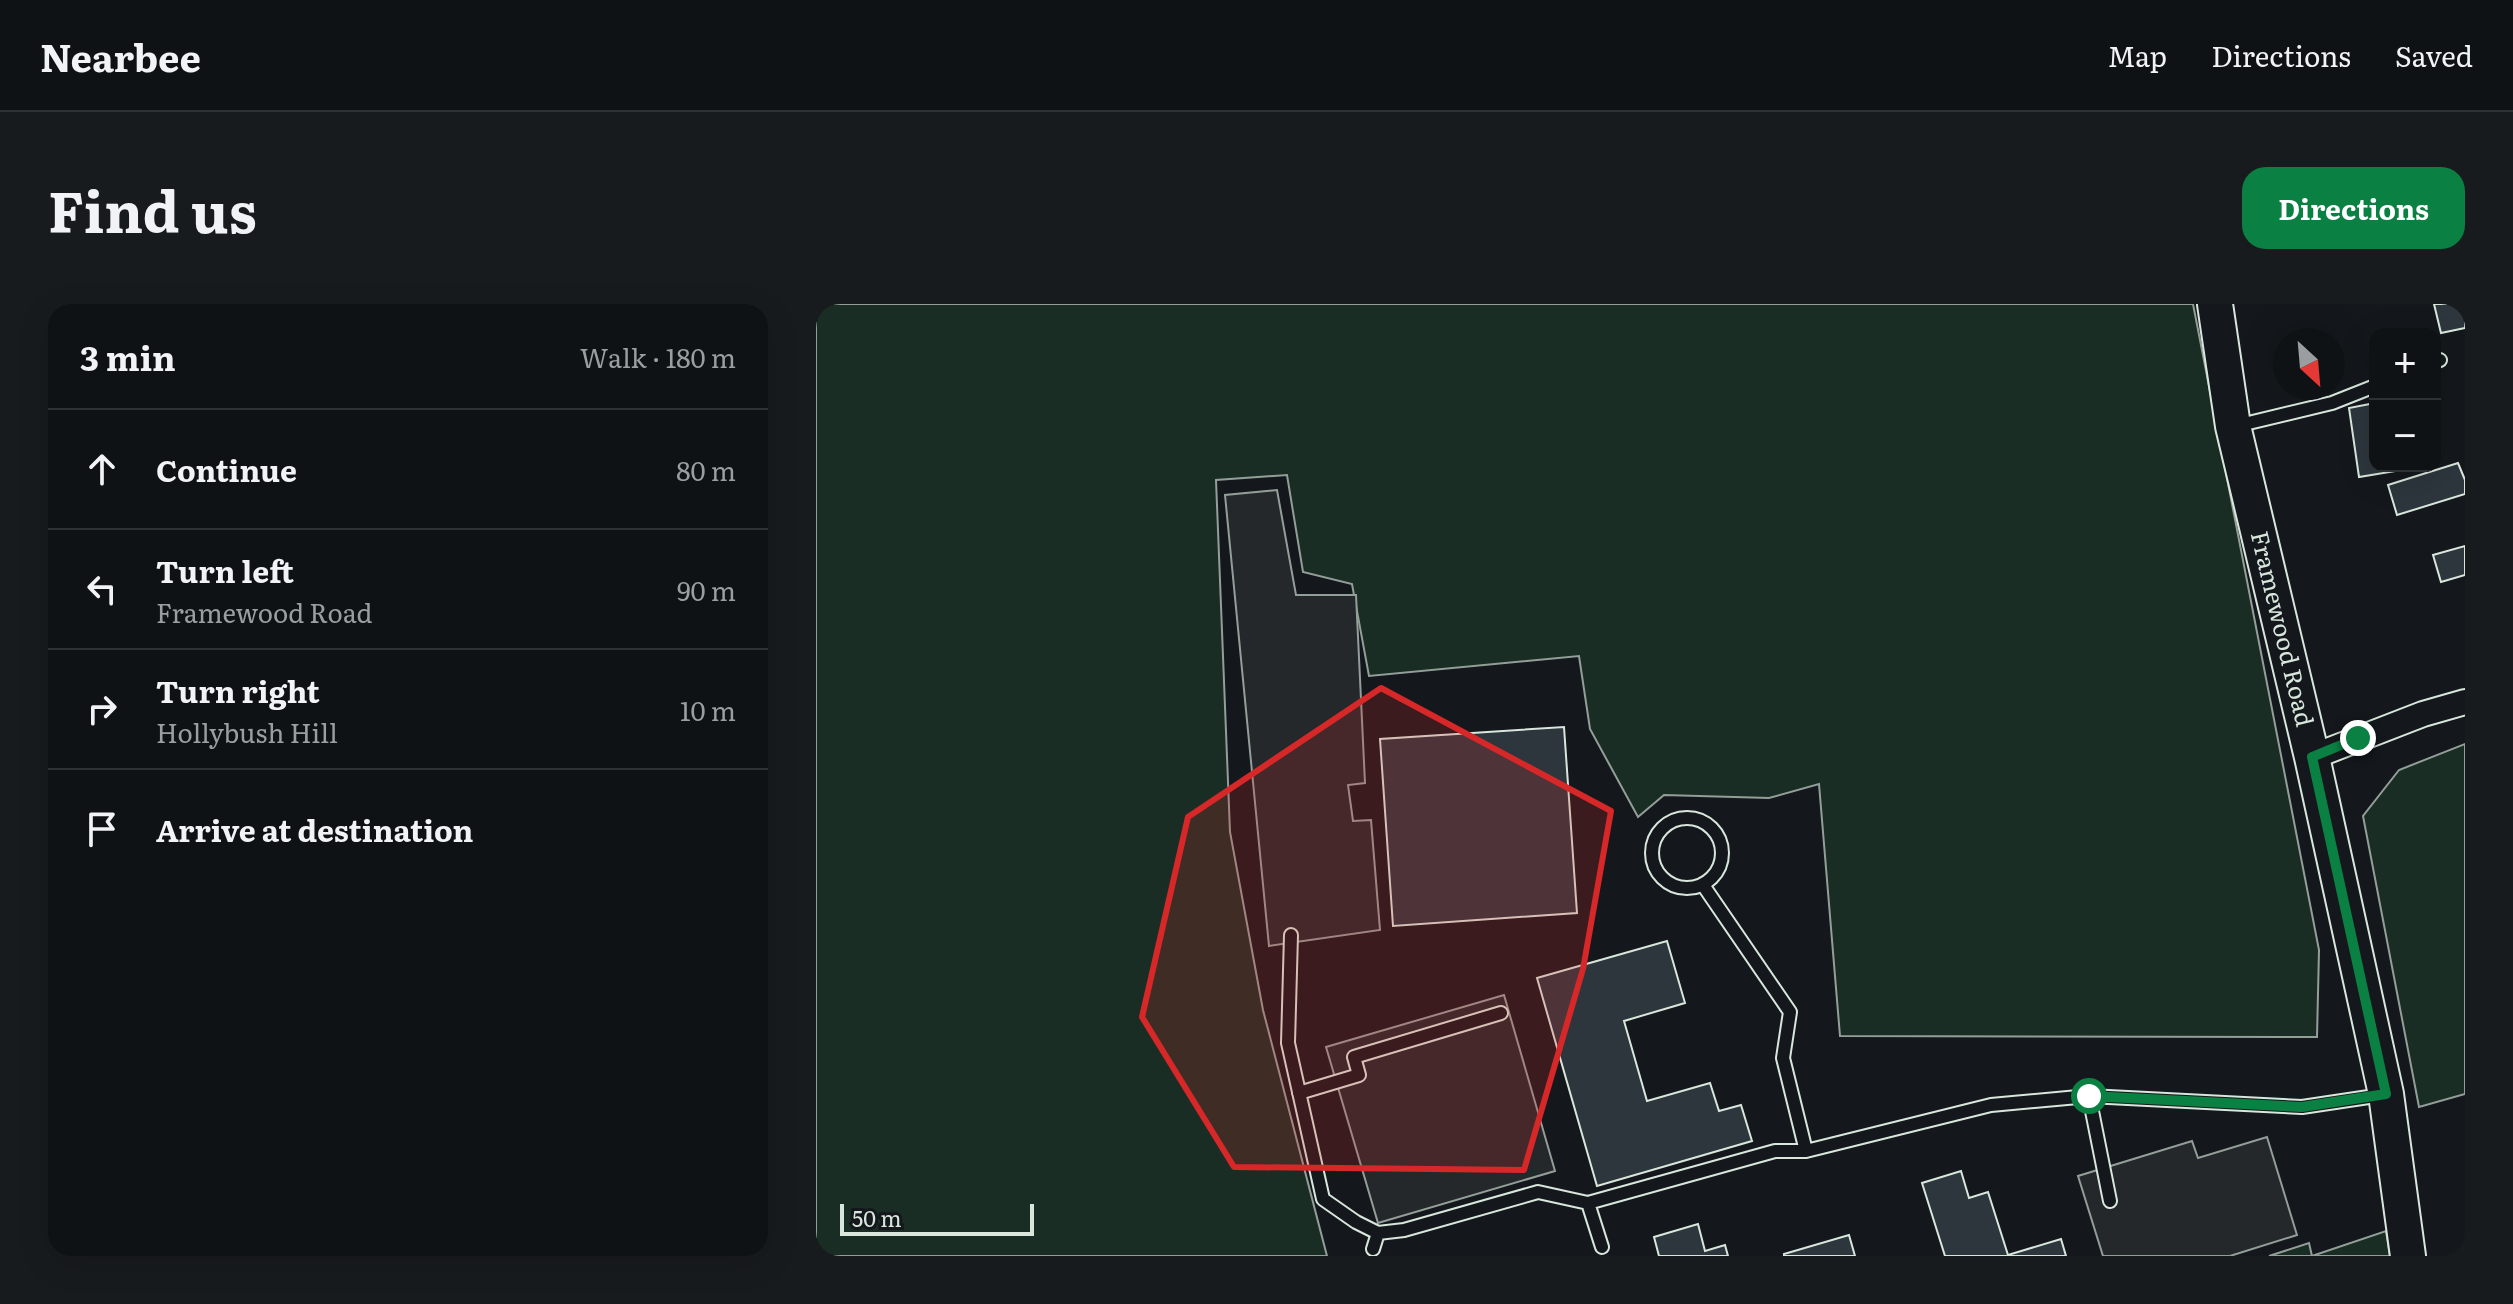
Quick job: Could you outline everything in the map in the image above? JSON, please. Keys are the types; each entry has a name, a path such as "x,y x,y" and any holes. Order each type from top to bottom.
{"street":[{"name":"Framewood Road","path":"2215,304 2233,426 2312,757 2386,1094 2408,1256"},
{"path":"2312,757 2410,719 2465,702"}],"lane":[{"path":"2233,426 2332,403 2369,388"},
{"path":"1696,819 1707,824 1721,843 1723,855 1720,867 1703,885 1680,888 1669,884 1655,868 1652,857 1656,835 1673,820 1696,819"},
{"path":"1703,885 1790,1012 1783,1058 1806,1151"},
{"path":"1291,935 1288,1043 1323,1199 1378,1233 1404,1230 1538,1192 1588,1203 1775,1151 1806,1151 1991,1105 2089,1096 2302,1107 2386,1094"},
{"path":"1299,1093 1359,1075 1354,1057 1501,1013"},
{"path":"2089,1096 2110,1201"},
{"path":"1588,1203 1602,1247"},
{"path":"1373,1249 1378,1233"}],"highlighted area":[{"path":"1381,688 1611,811 1583,969 1524,1170 1234,1167 1142,1017 1188,817"}],"green space":[{"path":"816,304 2193,304 2319,950 2317,1037 1840,1036 1819,784 1769,798 1664,795 1638,817 1590,729 1579,656 1369,676 1352,584 1303,572 1287,475 1216,480 1230,832 1263,1010 1327,1256 816,1256"},
{"path":"2465,744 2465,1094 2419,1107 2363,816 2399,770"},
{"path":"2386,1231 2390,1256 2312,1256"},
{"path":"2309,1243 2312,1256 2269,1256"}],"shaded area":[{"path":"1277,490 1296,595 1356,595 1365,783 1348,785 1353,821 1371,820 1380,930 1269,946 1225,495"},
{"path":"1504,995 1555,1171 1378,1223 1326,1047"},
{"path":"2267,1137 2297,1235 2230,1256 2103,1256 2078,1176 2192,1141 2198,1158"}],"building":[{"path":"2434,304 2465,304 2465,328 2441,333"},
{"path":"2369,404 2369,472 2390,472 2359,477 2349,408"},
{"path":"2458,463 2465,480 2465,494 2397,515 2388,485 2429,472 2441,472 2441,468"},
{"path":"2465,546 2465,575 2441,582 2433,555"},
{"path":"1564,727 1577,913 1393,926 1380,739"},
{"path":"1667,941 1685,1003 1624,1021 1647,1101 1710,1083 1719,1111 1741,1105 1752,1141 1597,1186 1537,978"},
{"path":"1961,1171 1969,1198 1988,1192 2008,1255 2061,1239 2066,1256 1945,1256 1922,1183"},
{"path":"1698,1224 1705,1251 1725,1245 1728,1256 1659,1256 1654,1237"},
{"path":"1849,1235 1855,1256 1784,1256 1784,1254"}],"route":[{"path":"2089,1096 2302,1107 2386,1094 2312,757 2358,738"}]}
